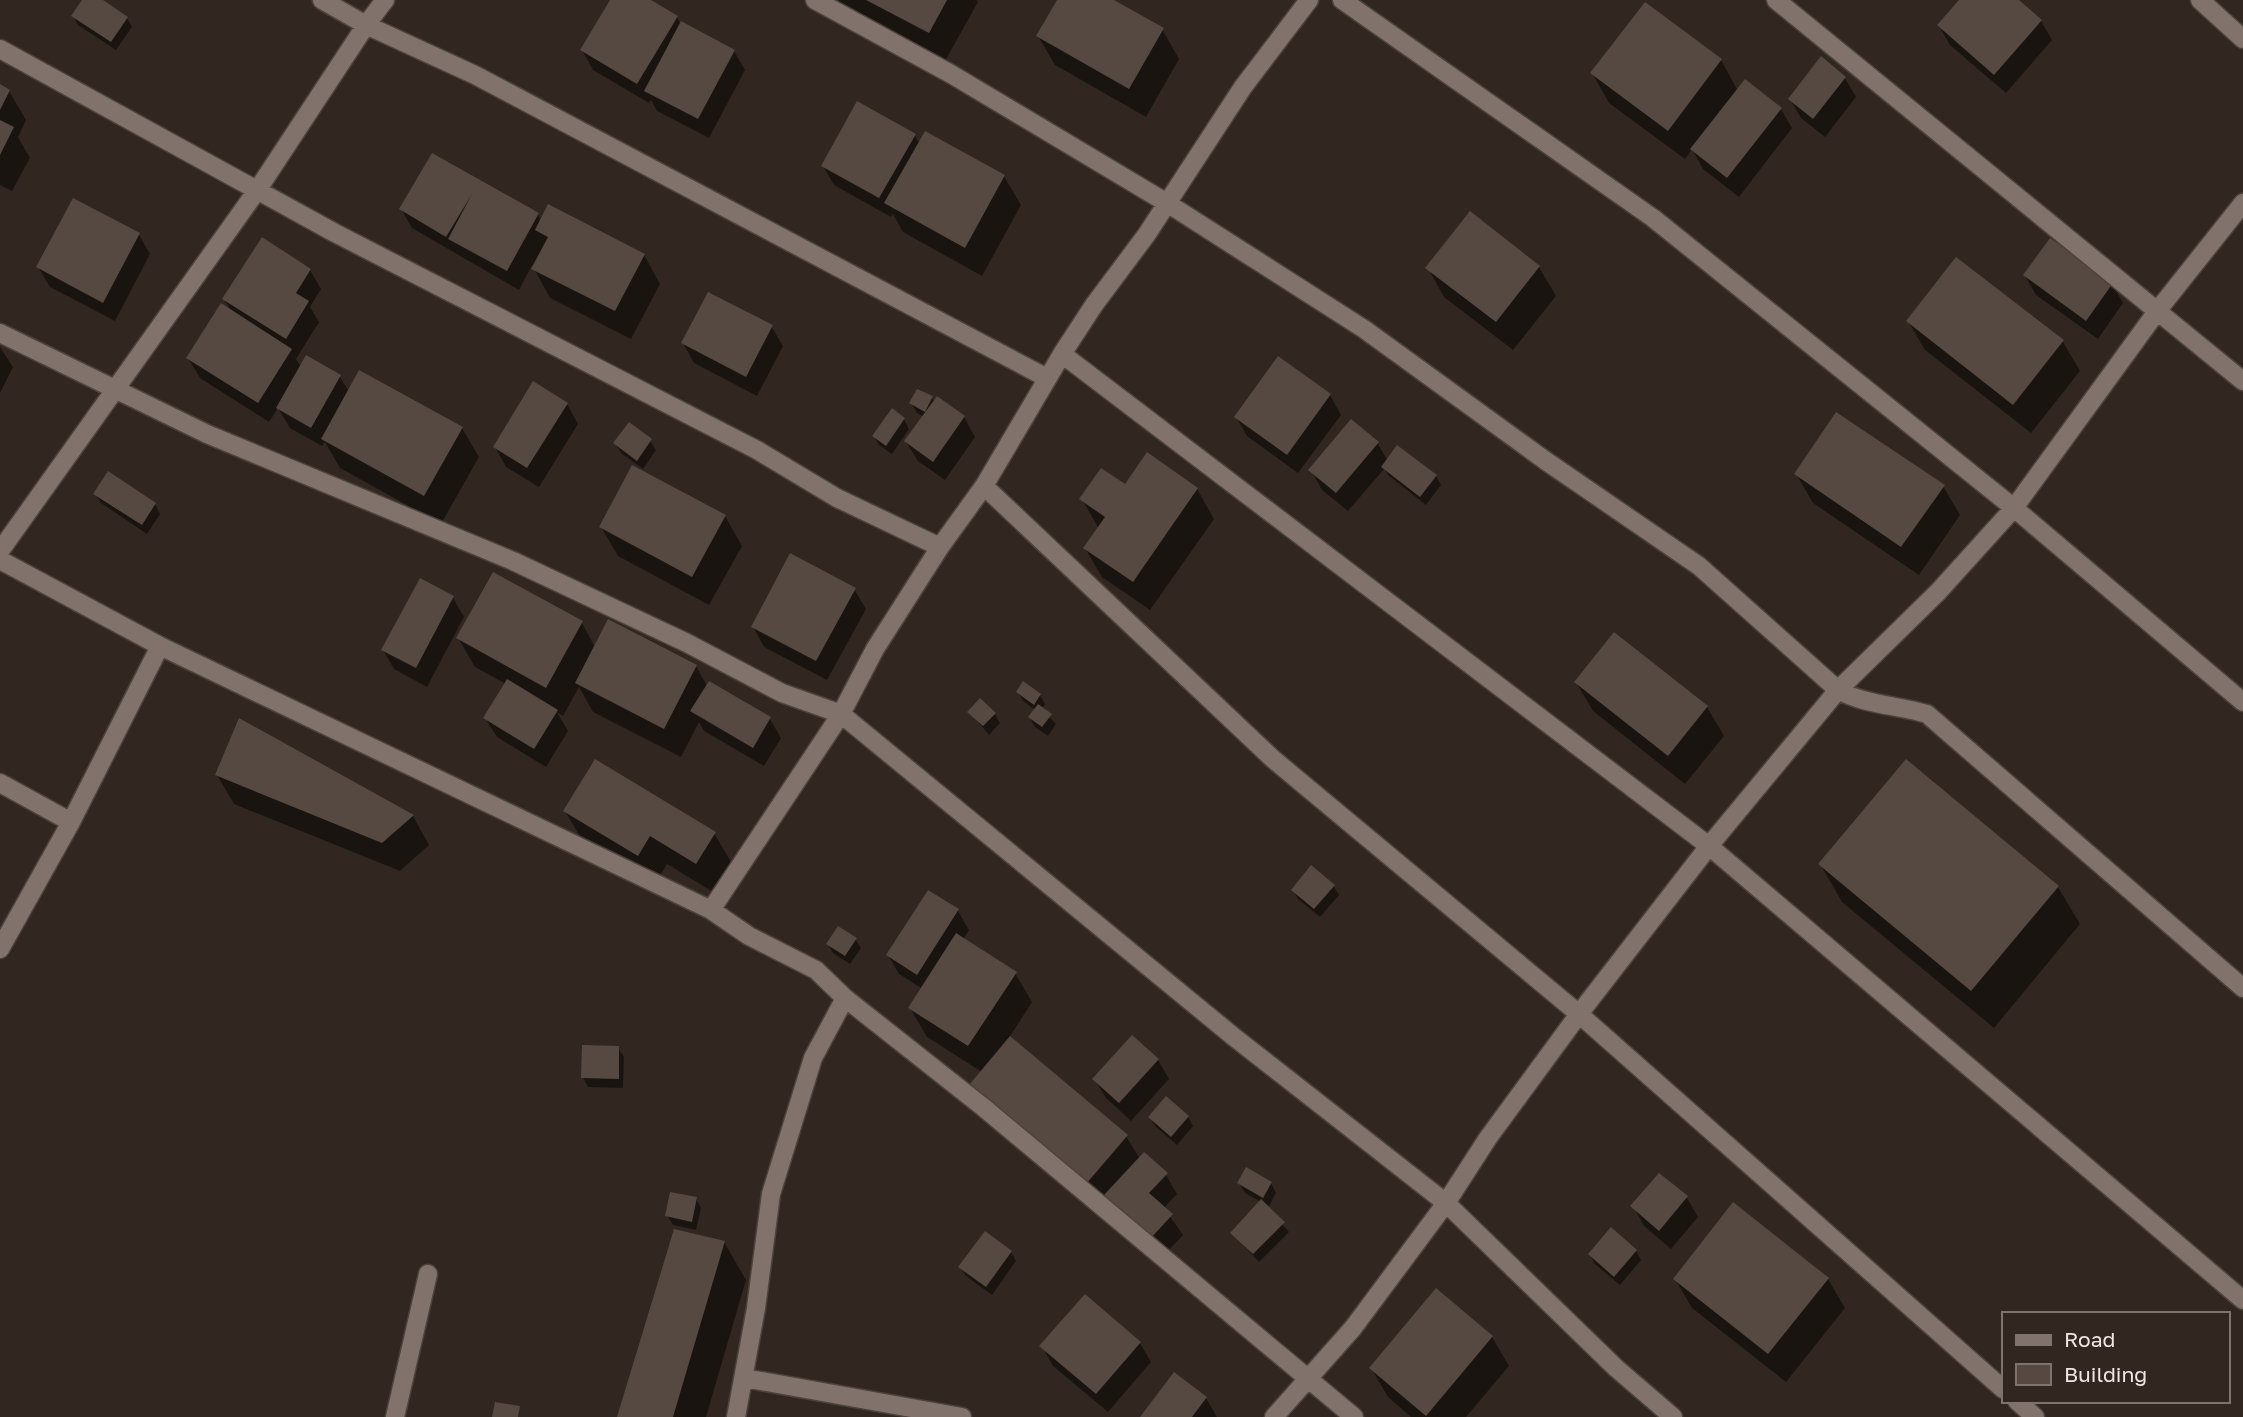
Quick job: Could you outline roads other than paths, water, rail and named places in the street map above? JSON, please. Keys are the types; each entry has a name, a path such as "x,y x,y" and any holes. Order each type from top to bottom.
{"street":[{"path":"322,0 366,24 475,75 1047,378"},
{"path":"0,551 258,188 366,24 385,0"},
{"path":"815,0 951,74 1167,203 1364,329 1545,461 1699,566 1838,690 1857,701 1901,707 1927,714 2243,988"},
{"path":"710,910 841,714 875,649 940,547 984,486 1062,354 1167,203 1243,87 1309,0"},
{"path":"1342,0 1653,218 2014,508 2243,702"},
{"path":"1776,0 2243,381"},
{"path":"2200,0 2243,39"},
{"path":"0,49 258,188 335,233 757,450 837,498 940,547"},
{"path":"1274,1417 1353,1328 1446,1203 1488,1139 1579,1014 1709,846 1838,690 1938,592 2014,508 2158,310 2243,203"},
{"path":"0,333 206,434 513,561 687,643 782,693 841,714 1234,1037 1446,1203 1616,1368 1673,1417"},
{"path":"1062,354 1709,846 2243,1300"},
{"path":"984,486 1273,760 1579,1014 2002,1388"},
{"path":"0,560 160,646 710,910 749,936 816,970 845,998 983,1107 1354,1417"},
{"path":"0,949 71,822 160,646"},
{"path":"0,783 71,822"},
{"path":"736,1417 771,1194 813,1058 845,998"},
{"path":"396,1417 428,1273"},
{"path":"744,1378 962,1417"},
{"path":"2019,1403 2035,1417"}]}
